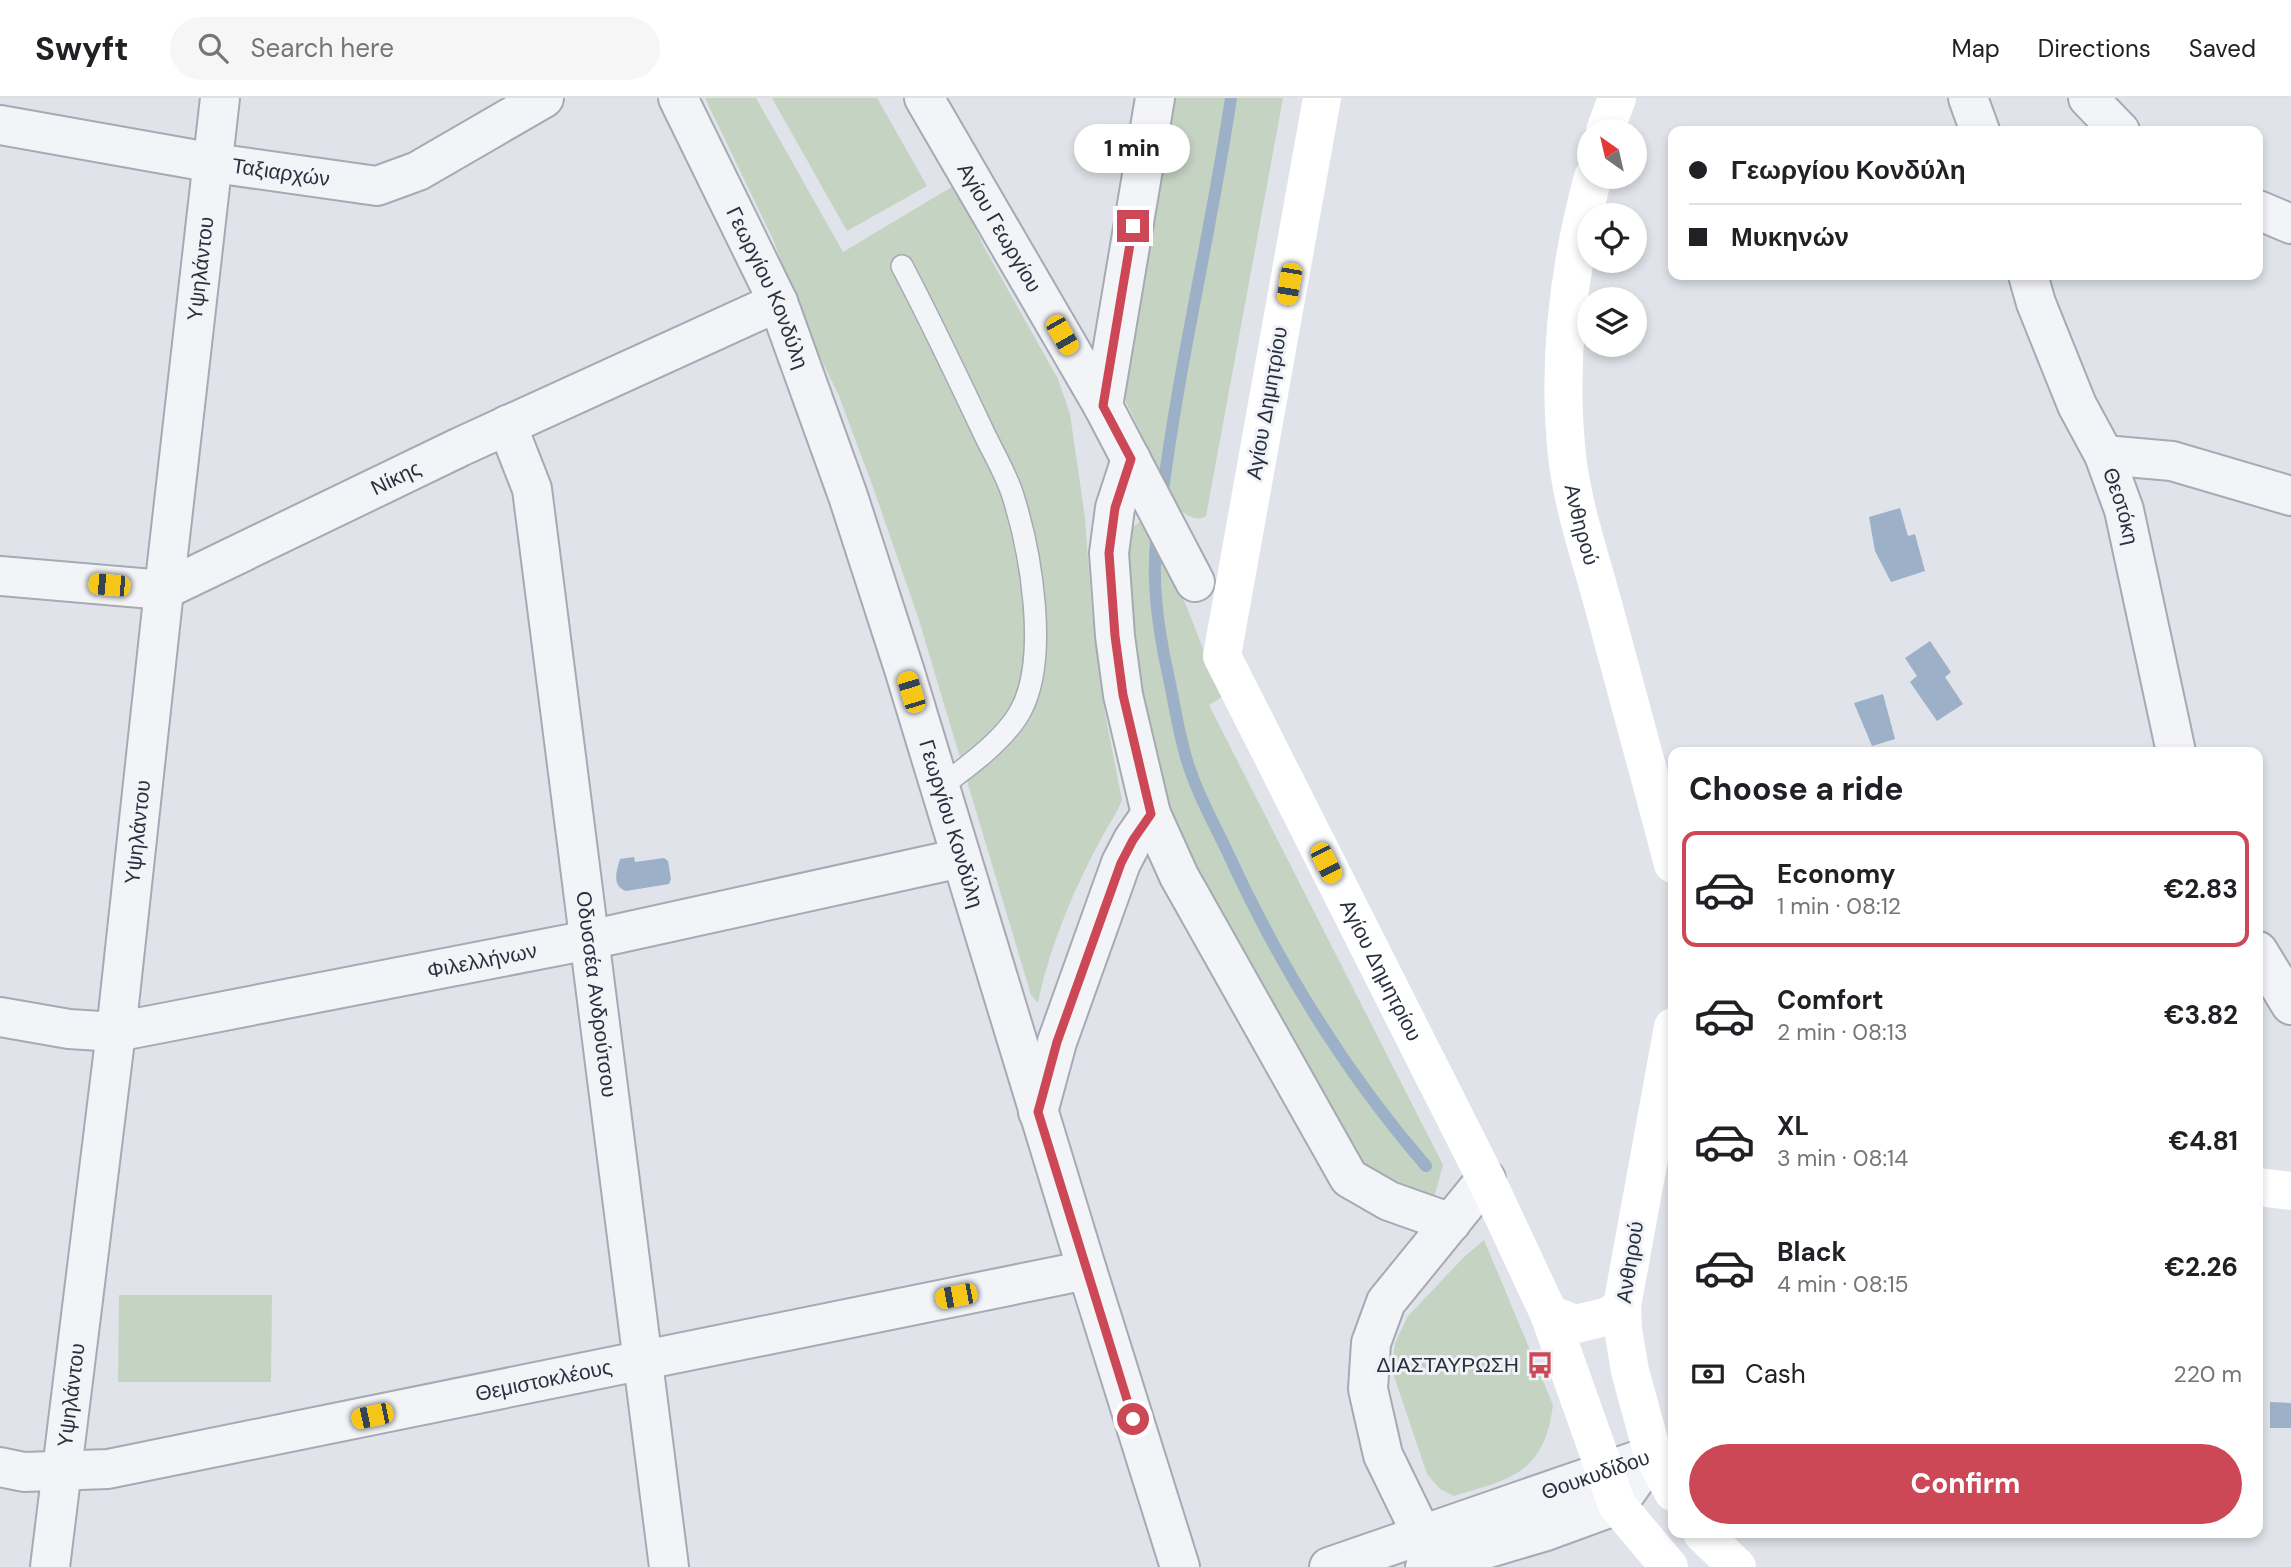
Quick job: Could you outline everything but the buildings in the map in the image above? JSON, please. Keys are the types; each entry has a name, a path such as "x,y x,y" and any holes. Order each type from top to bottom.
{"street":[{"name":"Υψηλάντου","path":"50,1567 117,1032 220,98"},
{"name":"Ταξιαρχών","path":"0,125 214,163 377,186 418,171 544,98"},
{"name":"Γεωργίου Κονδύλη","path":"678,98 778,302 848,496 1180,1567"},
{"name":"Αγίου Γεωργίου","path":"924,98 1103,406 1190,572"},
{"path":"1103,406 1155,98"},
{"name":"Αγίου Δημητρίου","path":"1321,98 1222,656 1486,1179 1549,1314 1611,1488 1669,1567"},
{"path":"1609,119 1617,98"},
{"path":"1968,98 1978,126"},
{"path":"2088,98 2115,126"},
{"name":"Ανθηρού","path":"1590,189 1573,263 1566,328 1564,388 1567,456 1583,529 1668,845"},
{"path":"2263,212 2291,224"},
{"name":"Θεοτόκη","path":"2029,280 2077,405 2104,455 2124,510 2175,747"},
{"name":"Νίκης","path":"164,590 507,425 778,302"},
{"name":"Οδυσσέα Ανδρούτσου","path":"507,425 532,489 669,1567"},
{"path":"2104,455 2172,461 2291,496"},
{"path":"1138,472 1115,508 1109,553 1115,636 1123,695 1151,814 1180,876 1349,1178 1389,1201 1451,1223"},
{"path":"0,576 164,590"},
{"path":"1038,1112 1057,1042 1121,863 1151,814"},
{"name":"Φιλελλήνων","path":"0,1017 69,1029 117,1032 589,940 961,858"},
{"path":"2263,959 2291,1005"},
{"name":"Ανθηρού","path":"1668,1054 1622,1306 1630,1371 1653,1455 1668,1483"},
{"path":"1423,1551 1383,1455 1368,1389 1371,1343 1386,1303 1486,1179"},
{"path":"2263,1188 2291,1191"},
{"name":"Θεμιστοκλέους","path":"0,1467 24,1472 108,1469 1087,1270"},
{"path":"1549,1314 1576,1324 1609,1316 1622,1306"},
{"name":"Θουκυδίδου","path":"1329,1567 1423,1551 1611,1488 1653,1455"},
{"path":"1707,1538 1737,1567"}],"lane":[{"path":"902,266 1013,495 1027,557 1037,635 1032,684 1020,713 968,766 940,787"}],"green space":[{"path":"705,98 756,98 843,252 955,185 984,247 1058,379 1070,414 1085,518 1092,614 1105,713 1122,800 1064,918 1038,1003 1031,995 918,617 874,490 839,396 809,334 772,237"},
{"path":"772,98 877,98 927,186 847,231"},
{"path":"1175,98 1283,98 1206,516 1198,519 1177,507 1124,398"},
{"path":"1142,521 1186,605 1222,697 1209,705 1443,1165 1432,1205 1356,1171 1178,849 1139,725 1121,534"},
{"path":"1484,1240 1553,1405 1542,1446 1522,1470 1493,1484 1454,1496 1440,1489 1427,1474 1392,1370 1395,1343 1408,1316 1464,1257"},
{"path":"119,1295 272,1295 271,1382 118,1382"}],"water":[{"path":"1900,508 1908,536 1915,534 1925,571 1891,582 1875,551 1869,517"},
{"path":"1930,641 1951,672 1945,677 1963,704 1937,721 1910,682 1917,676 1905,658"},
{"path":"1883,694 1895,739 1872,746 1854,703"},
{"path":"634,857 635,862 664,858 668,861 671,879 669,884 626,891 621,889 616,877 620,859"},
{"path":"2270,1402 2291,1403 2291,1428 2270,1428"}],"waterway":[{"path":"1162,498 1177,397 1231,98"},
{"path":"1157,533 1155,587 1161,639 1183,747 1199,793 1246,891 1315,1015 1367,1092 1426,1166"}],"place":[{"name":"ΔΙΑΣΤΑΥΡΩΣΗ","path":"1540,1365"}],"route":[{"path":"1133,226 1103,406 1131,459 1115,508 1109,553 1115,636 1123,695 1151,814 1121,863 1103,910 1057,1042 1038,1112 1133,1419"}]}
